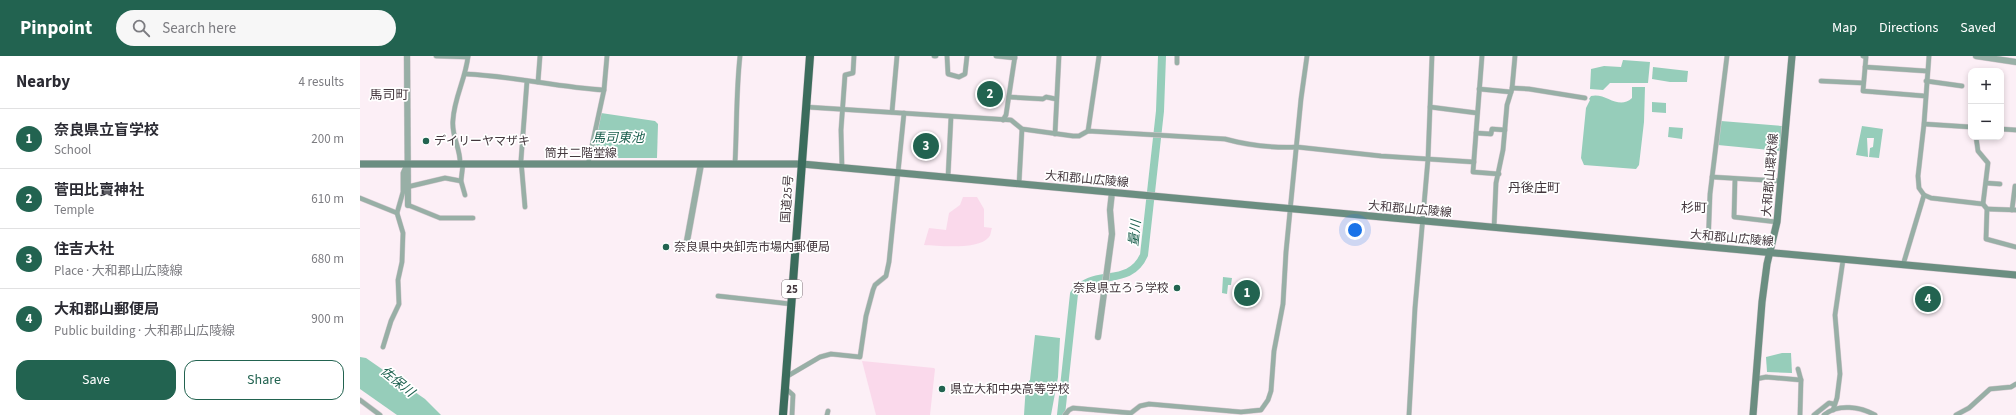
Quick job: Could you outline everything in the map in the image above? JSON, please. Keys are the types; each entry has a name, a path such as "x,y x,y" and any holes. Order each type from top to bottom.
{"highway":[{"name":"国道25号","path":"783,415 810,56"}],"main road":[{"name":"大和郡山環状線","path":"1753,415 1762,302 1777,222 1792,56"},
{"name":"筒井二階堂線","path":"360,164 802,164"},
{"name":"大和郡山広陵線","path":"802,164 2016,276"}],"street":[{"path":"407,56 406,164 408,205 440,218 473,218"},
{"path":"436,56 468,57 466,74 460,91 453,121 454,140 461,164 461,181 465,195"},
{"path":"538,82 540,56"},
{"path":"588,164 604,90 607,56"},
{"path":"735,164 737,122 735,112 740,56"},
{"path":"842,167 840,130 845,74 853,73 854,56"},
{"path":"892,112 897,56"},
{"path":"947,56 948,74 959,77 965,74 967,56"},
{"path":"996,56 1015,57 1006,114 1003,120"},
{"path":"1055,134 1058,102 1056,100 1059,56"},
{"path":"1088,131 1099,56"},
{"path":"1177,56 1177,63"},
{"path":"1065,415 1073,408 1131,413 1140,406 1149,404 1241,412 1261,410 1266,405 1271,391 1274,351 1283,304 1283,282 1290,209 1301,99 1307,56"},
{"path":"1409,415 1415,308 1428,159 1432,56"},
{"path":"1482,56 1473,172 1499,174"},
{"path":"1494,228 1496,183 1499,174 1507,105 1511,90 1515,56"},
{"path":"1708,247 1712,178 1727,56"},
{"path":"1863,56 1866,57 1863,92 1925,96"},
{"path":"1929,56 1926,71 1924,124 1918,176 1919,188 1924,195 1931,198 1983,204 1987,209 1986,239 2016,247"},
{"path":"1976,56 2016,62"},
{"path":"1865,67 1926,71"},
{"path":"466,74 538,82 568,88 604,90"},
{"path":"525,207 521,160 527,81"},
{"path":"1821,81 1863,83"},
{"path":"1926,81 1962,86"},
{"path":"1479,89 1529,89 1586,98"},
{"path":"1009,96 1043,100 1046,97 1056,100"},
{"path":"806,107 1011,120"},
{"path":"1430,107 1477,113"},
{"path":"786,377 820,357 831,354 860,356 866,316 873,290 875,285 886,276 899,172 904,113"},
{"path":"1006,114 1022,129 1055,134 1079,136 1088,131 1225,139 1284,147 1297,147 1381,156 1474,162"},
{"path":"948,177 951,117"},
{"path":"1924,124 1968,127"},
{"path":"1019,184 1022,129"},
{"path":"1476,133 1491,134 1492,129 1505,130"},
{"path":"2004,129 2016,130"},
{"path":"1976,140 1978,151 1988,163 1983,204"},
{"path":"383,347 391,321 399,304 398,280 402,262 403,233 397,213 403,192 403,173 406,164"},
{"path":"687,241 701,164"},
{"path":"407,187 445,178 461,181"},
{"path":"1712,178 1780,181"},
{"path":"1736,179 1734,217 1777,222"},
{"path":"1986,183 2000,184"},
{"path":"1987,209 2014,210 2015,186"},
{"path":"1098,337 1112,234 1110,210 1112,192"},
{"path":"1903,265 1924,195"},
{"path":"360,198 397,213"},
{"path":"1833,410 1840,374 1835,315 1843,260"},
{"path":"718,296 791,304"},
{"path":"1798,369 1801,380 1800,415"},
{"path":"1756,379 1766,377 1801,380"},
{"path":"1956,415 1969,408 1990,389 2011,388 2016,384"},
{"path":"785,388 793,395 792,415"},
{"path":"360,400 380,415"},
{"path":"1814,415 1829,403 1834,404"},
{"path":"1824,415 1833,410 1857,408 1875,415"}],"shaded area":[{"path":"963,197 977,197 984,209 984,227 992,228 989,237 977,244 968,246 924,245 929,228 946,230 949,213 960,205"},
{"path":"862,361 934,368 930,415 876,415"}],"water":[{"path":"1623,60 1650,62 1648,83 1610,83 1603,90 1590,89 1591,69 1604,66 1621,67"},
{"path":"1653,67 1688,71 1687,82 1670,82 1652,79"},
{"path":"1632,87 1645,87 1644,122 1639,165 1636,169 1584,165 1581,158 1586,108 1590,100 1589,99 1591,96 1596,95 1622,103 1632,98"},
{"path":"1652,102 1666,103 1666,113 1652,112"},
{"name":"馬司東池","path":"601,113 655,121 658,124 657,158 593,158"},
{"path":"1721,121 1782,126 1780,151 1718,145"},
{"path":"1862,126 1883,129 1879,158 1869,157 1870,148 1873,147 1874,138 1867,138 1868,157 1856,155"},
{"path":"1669,127 1683,128 1682,139 1668,137"},
{"path":"1223,277 1232,278 1231,285 1228,285 1227,294 1222,293"},
{"path":"1035,335 1060,338 1058,377 1051,415 1024,415 1026,384 1030,380"},
{"path":"1782,353 1791,353 1792,373 1767,372 1766,357"},
{"name":"佐保川","path":"360,357 366,358 425,399 441,415 397,415 360,389"}],"waterway":[{"name":"量川","path":"1061,415 1074,294 1090,281 1129,272 1137,265 1144,255 1160,111 1162,56"}],"place":[{"name":"菅田比賣神社","path":"990,94"},
{"name":"デイリーヤマザキ","path":"426,141"},
{"name":"住吉大社","path":"926,146"},
{"name":"奈良県中央卸売市場内郵便局","path":"666,247"},
{"name":"奈良県立ろう学校","path":"1177,288"},
{"name":"奈良県立盲学校","path":"1247,293"},
{"name":"大和郡山郵便局","path":"1928,299"},
{"name":"県立大和中央高等学校","path":"942,389"}],"district":[{"name":"馬司町","path":"389,94"},
{"name":"丹後庄町","path":"1534,187"},
{"name":"杉町","path":"1694,207"}]}
